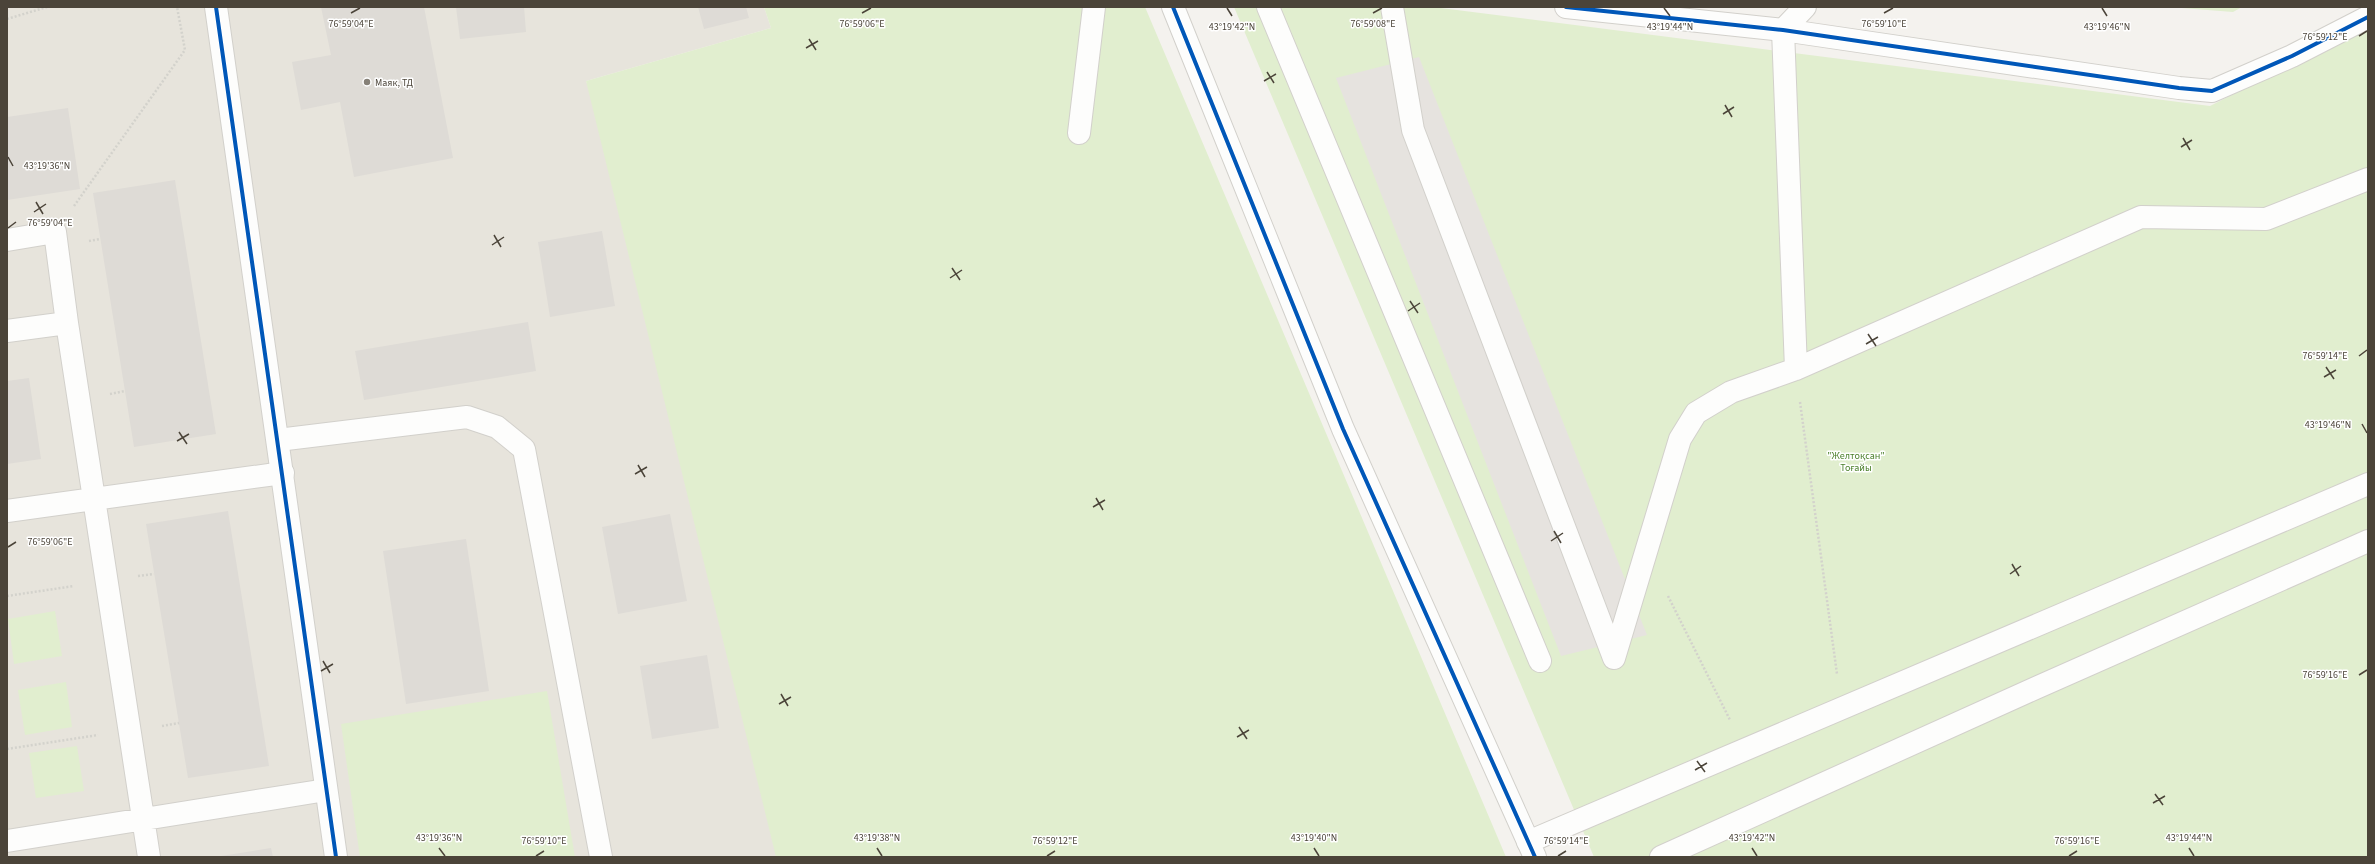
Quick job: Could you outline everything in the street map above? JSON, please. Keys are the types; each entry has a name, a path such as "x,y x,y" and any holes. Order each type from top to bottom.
{"street":[{"path":"216,7 336,857"},
{"path":"1079,133 1094,7"},
{"path":"1173,7 1343,429 1531,850 1745,750 2368,484"},
{"path":"1268,7 1540,661"},
{"path":"1392,7 1413,130 1614,658 1680,439 1696,413 1731,392 1796,369 2141,217 2266,219 2368,179"},
{"path":"1566,7 1783,30 2171,87 2212,91 2292,56 2368,17"},
{"path":"1796,369 1783,30 1805,7"},
{"path":"7,240 55,232 67,322 131,730 149,857"},
{"path":"7,331 67,322"},
{"path":"278,440 466,417 497,427 524,449 601,857"},
{"path":"7,511 283,473"},
{"path":"1661,857 2038,687 2368,541"},
{"path":"7,841 326,790"}],"path":[{"path":"7,19 47,7"},
{"path":"55,232 185,50 177,7"},
{"path":"1796,369 1842,708"},
{"path":"1646,552 1745,750"},
{"path":"7,749 178,723"}],"shaded area":[{"path":"7,7 764,7 771,28 586,81 849,857 7,857"},
{"path":"1419,57 1647,635 1561,656 1336,78"}],"green space":[{"path":"764,7 1145,7 1506,857 776,857 586,81 771,28"},
{"name":"\"Желтоқсан\" Тоғайы","path":"1234,7 1433,7 2210,106 2368,26 2368,857 1594,857"},
{"path":"2169,7 2242,7 2233,12"},
{"path":"55,611 62,656 14,664 8,619"},
{"path":"66,682 72,727 25,735 18,690"},
{"path":"547,691 575,857 360,857 341,724"},
{"path":"77,746 84,791 36,798 29,753"}],"building":[{"name":"Маяк, ТД","path":"321,7 424,7 453,158 354,177 340,102 301,110 292,62 331,55"},
{"path":"456,7 524,7 526,32 460,39"},
{"path":"698,7 746,7 749,18 704,29"},
{"path":"68,108 80,189 7,200 7,117"},
{"path":"175,180 216,434 134,447 93,193"},
{"path":"602,231 615,306 550,317 538,242"},
{"path":"528,322 536,371 364,400 355,351"},
{"path":"29,378 41,459 7,464 7,381"},
{"path":"228,511 269,766 188,778 146,524"},
{"path":"670,514 687,601 618,614 602,527"},
{"path":"466,539 489,691 406,704 383,551"},
{"path":"707,655 719,728 652,739 640,666"},
{"path":"271,848 273,857 221,857 221,856"}],"cycle path":[{"path":"216,7 336,857"},
{"path":"1173,7 1343,429 1535,857"},
{"path":"1566,7 1783,30 2179,88 2212,91 2292,56 2368,17"}],"place":[{"name":"Маяк, ТД","path":"367,82"}]}
